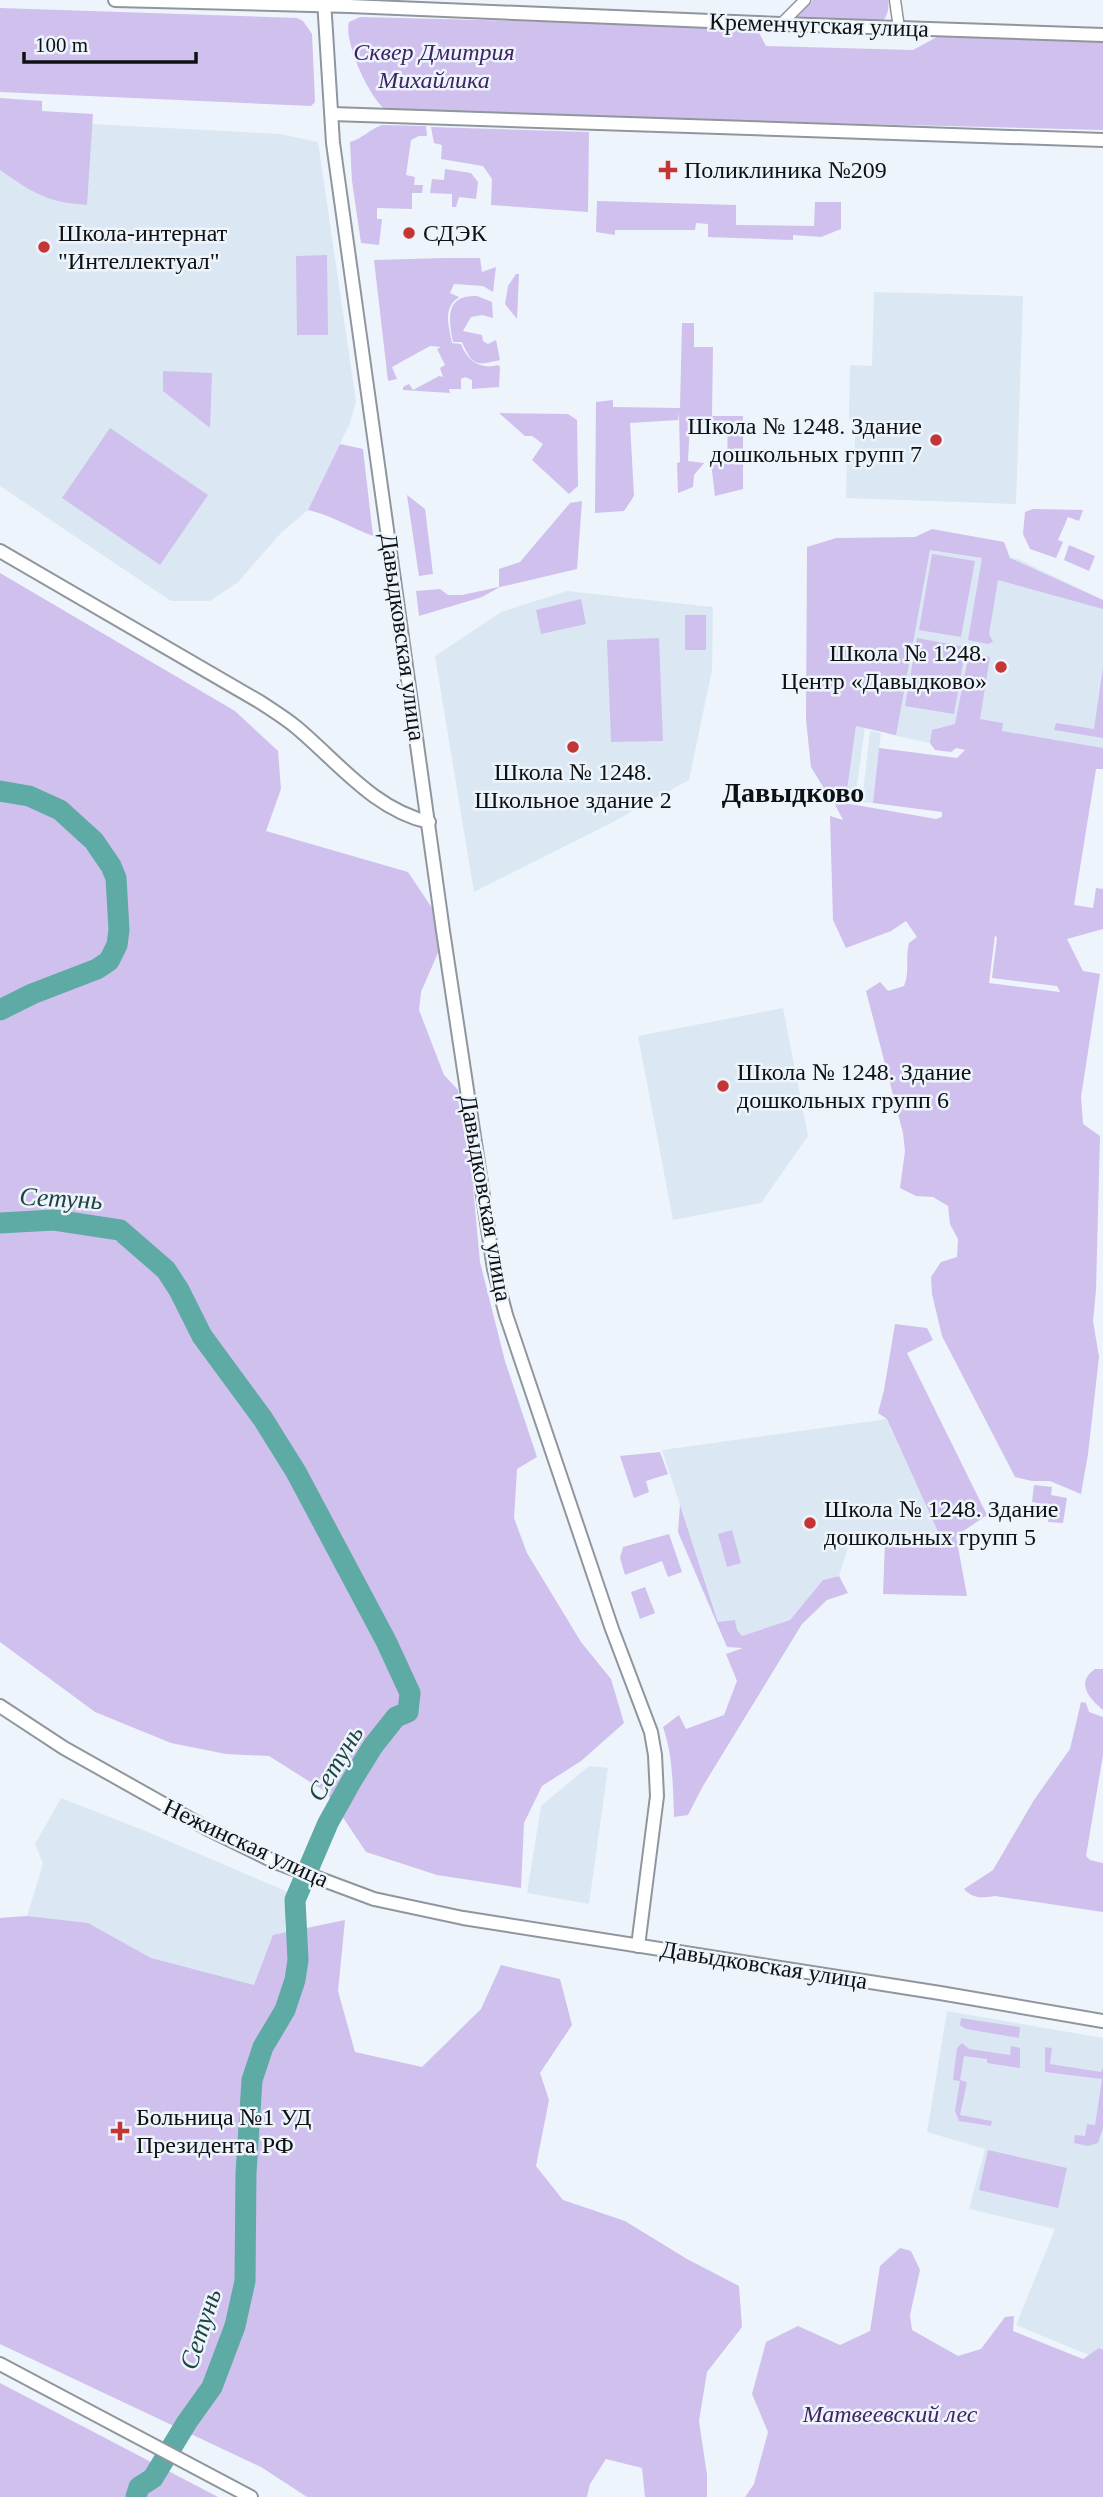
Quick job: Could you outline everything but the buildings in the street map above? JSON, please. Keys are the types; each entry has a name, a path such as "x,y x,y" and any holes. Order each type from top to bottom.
{"street":[{"name":"Кременчугская улица","path":"115,0 325,3 781,24 1103,35"},
{"path":"781,24 804,0"},
{"path":"895,0 899,28"},
{"name":"Давыдковская улица","path":"325,3 333,143 429,822 499,1291 653,1744 657,1796 638,1946 1103,2021"},
{"path":"332,114 1103,141"},
{"path":"0,551 260,702 294,726 379,800 402,814 429,822"},
{"name":"Нежинская улица","path":"0,1706 64,1748 208,1829 275,1862 340,1887 374,1899 432,1913 638,1946"},
{"path":"0,2364 251,2497"}],"shaded area":[{"path":"0,119 280,134 318,142 356,401 350,423 308,510 282,532 238,582 210,601 171,601 0,486"},
{"path":"874,292 1023,296 1016,504 846,498 847,458 854,458 856,420 849,419 850,365 872,366"},
{"name":"Школа № 1248. Центр «Давыдково»","path":"922,540 1018,559 1103,600 1103,759 930,743 887,734"},
{"name":"Школа № 1248. Школьное здание 2","path":"567,591 713,607 712,670 689,780 474,892 435,656 501,612"},
{"path":"856,726 865,727 855,799 846,798"},
{"path":"870,731 881,733 873,803 862,802"},
{"name":"Школа № 1248. Здание дошкольных групп 6","path":"783,1008 808,1136 761,1203 673,1220 638,1036"},
{"name":"Школа № 1248. Здание дошкольных групп 5","path":"887,1419 942,1542 850,1542 839,1576 823,1580 790,1620 725,1642 662,1450"},
{"path":"589,1766 608,1768 589,1904 527,1893 541,1806"},
{"name":"Больница №1 УД Президента РФ","path":"61,1798 288,1892 285,1929 291,1952 69,2376 0,2344 0,1918 27,1916 43,1864 35,1844"},
{"path":"947,2011 1103,2038 1103,2361 1016,2325 1055,2229 969,2209 985,2149 927,2132"}],"green space":[{"path":"813,0 888,0 888,9 882,22 795,19"},
{"path":"0,8 297,18 303,21 312,34 315,102 311,106 0,92"},
{"name":"Сквер Дмитрия Михайлика","path":"360,17 756,27 766,46 913,50 937,37 1103,41 1103,130 389,112 374,97 367,85 350,43 349,22"},
{"path":"0,98 42,101 42,111 93,114 87,205 50,199 0,170"},
{"path":"382,125 426,126 427,136 411,140 406,175 415,177 414,185 423,185 422,193 412,193 412,209 377,208 377,219 382,219 379,245 361,243 352,181 350,142"},
{"path":"431,127 589,132 588,212 491,205 492,179 483,166 441,159 442,145 434,143"},
{"path":"445,169 471,173 478,182 476,199 459,197 456,207 452,207 452,194 430,193 432,179 444,180"},
{"path":"597,201 736,205 736,225 814,226 815,202 841,202 841,229 821,237 793,235 793,240 708,237 708,224 696,223 695,230 615,230 615,235 596,232"},
{"path":"327,255 328,335 297,335 296,256"},
{"path":"480,258 482,272 496,267 493,292 483,286 454,284 450,293 459,297 450,306 448,324 452,343 461,344 475,363 500,367 499,387 472,389 472,380 465,377 461,379 461,389 449,389 450,393 403,390 403,387 409,384 413,390 439,376 443,377 440,368 445,365 437,349 441,347 430,346 392,367 397,379 388,381 374,260"},
{"path":"516,274 519,274 517,319 505,304 508,286"},
{"path":"477,296 492,302 493,318 482,315 471,317 463,331 482,335 483,341 488,344 496,340 500,360 477,363 469,356 462,342 453,342 450,317 454,304 466,297"},
{"path":"682,323 694,323 694,347 713,347 712,416 743,416 743,489 715,496 711,463 727,463 728,424 690,423 688,461 704,463 694,475 693,487 678,493 679,413 678,420 630,423 634,496 624,511 595,513 596,402 613,400 613,407 680,408"},
{"path":"163,371 212,373 210,428 163,391"},
{"path":"499,413 568,414 577,420 578,486 569,494 532,460 543,444 532,436 525,436"},
{"path":"110,428 208,495 160,565 62,498"},
{"path":"340,444 363,449 373,536 308,510"},
{"path":"407,495 425,509 433,574 419,576"},
{"path":"582,501 577,569 500,587 482,597 419,616 416,591 440,589 448,595 462,595 499,587 499,569 520,562 570,503"},
{"path":"1033,509 1083,510 1079,521 1068,517 1058,540 1063,542 1056,558 1030,549 1023,534 1025,512"},
{"path":"932,529 1004,542 1010,558 1103,600 1103,609 998,580 989,634 993,642 988,644 968,640 982,558 930,550 896,735 856,726 846,798 828,795 811,767 806,720 807,547 836,538 915,537"},
{"path":"1069,545 1095,556 1089,571 1064,560"},
{"path":"932,554 975,561 961,637 919,630"},
{"path":"0,573 235,711 278,751 281,789 266,831 408,872 432,908 440,948 421,992 419,1010 444,1075 458,1090 470,1155 480,1262 505,1361 537,1457 517,1469 514,1518 527,1553 581,1642 611,1679 624,1723 581,1761 542,1786 524,1823 521,1888 437,1875 366,1852 326,1792 269,1756 226,1754 171,1743 95,1712 0,1642"},
{"path":"581,599 586,624 541,634 536,610"},
{"path":"685,615 706,615 706,650 685,650"},
{"path":"659,638 663,741 611,742 607,640"},
{"path":"917,638 966,647 954,714 905,706"},
{"path":"969,653 990,657 980,719 1003,723 1002,731 1103,748 1103,769 1096,769 1074,905 1093,908 1096,888 1103,889 1103,929 1067,939 1083,971 1100,974 1081,1097 1083,1124 1100,1136 1093,1321 1099,1357 1081,1494 1050,1481 1015,1477 942,1336 932,1294 931,1277 941,1262 957,1257 958,1239 950,1224 948,1206 933,1197 916,1196 900,1188 905,1151 903,1133 866,991 880,982 888,991 904,986 909,943 917,937 906,921 891,931 846,948 833,920 830,816 843,820 833,801 936,819 942,817 942,812 873,803 879,748 957,758 965,750 935,750 930,743 932,730 955,724","holes":["995,935 997,938 992,978 1057,986 1060,992 989,983"]},
{"path":"1103,667 1103,738 1054,730 1056,723 1094,729"},
{"path":"895,1324 927,1328 933,1340 907,1353 987,1515 956,1536 967,1596 883,1594 885,1542 942,1541 887,1419 878,1413"},
{"path":"660,1452 668,1474 646,1481 649,1492 634,1498 620,1456"},
{"path":"1034,1485 1052,1487 1051,1495 1067,1498 1063,1523 1048,1522 1049,1505 1032,1502"},
{"path":"680,1505 718,1622 735,1620 737,1630 742,1636 790,1620 823,1580 839,1576 848,1593 827,1600 802,1624 688,1815 674,1817 671,1760 663,1727 679,1715 686,1729 724,1715 737,1681 726,1654 743,1648 727,1647 678,1532"},
{"path":"732,1530 741,1563 727,1567 718,1534"},
{"path":"669,1534 682,1572 668,1577 662,1561 625,1575 620,1558 623,1547"},
{"path":"645,1587 655,1613 640,1619 631,1592"},
{"path":"1095,1669 1103,1669 1103,1710 1089,1695 1085,1685 1089,1674"},
{"path":"1081,1702 1086,1703 1089,1712 1103,1717 1103,1755 1086,1856 1090,1860 1103,1863 1103,1912 971,1895 964,1889 993,1870 1034,1800 1070,1749"},
{"path":"27,1916 88,1923 151,1958 254,1985 273,1935 345,1920 338,1991 355,2052 422,2067 481,2009 501,1965 560,1979 572,2025 540,2073 549,2100 536,2166 563,2200 625,2221 687,2259 739,2286 742,2327 707,2372 699,2421 707,2475 707,2497 645,2497 642,2468 606,2459 590,2484 587,2497 307,2497 261,2467 0,2344 0,1918"},
{"path":"961,2018 1020,2027 1019,2038 966,2029 960,2025"},
{"path":"962,2043 969,2049 1010,2055 1011,2046 1020,2048 1020,2068 964,2056 960,2080 967,2082 960,2115 992,2121 991,2126 959,2121 955,2111 960,2081 953,2080 957,2048"},
{"path":"1045,2047 1052,2048 1050,2064 1101,2072 1103,2068 1103,2128 1098,2143 1088,2146 1074,2143 1075,2135 1085,2136 1087,2124 1095,2125 1102,2079 1045,2072"},
{"path":"988,2150 1067,2168 1058,2208 979,2190"},
{"name":"Матвеевский лес","path":"900,2248 911,2251 920,2270 910,2315 912,2330 958,2356 981,2349 1005,2317 1014,2316 1013,2331 1083,2359 1099,2348 1103,2350 1103,2497 745,2497 754,2484 768,2432 752,2394 766,2342 798,2326 840,2345 870,2331 880,2266"},
{"path":"0,2383 218,2497 0,2497"}],"waterway":[{"name":"Сетунь","path":"0,791 29,796 60,810 94,841 116,878 119,930 117,945 109,961 97,969 32,994 0,1010"},
{"name":"Сетунь","path":"0,1223 54,1220 120,1230 166,1270 202,1336 263,1419 296,1472 386,1641 410,1693 408,1712 396,1717 373,1746 328,1823 295,1900 298,1960 295,1980 285,2010 263,2047 252,2080 246,2173 245,2281 235,2326 212,2387 153,2478 139,2487 136,2497"}],"place":[{"name":"Поликлиника №209","path":"668,170"},
{"name":"СДЭК","path":"409,233"},
{"name":"Школа-интернат \"Интеллектуал\"","path":"44,247"},
{"name":"Школа № 1248. Здание дошкольных групп 7","path":"936,440"},
{"name":"Школа № 1248. Центр «Давыдково»","path":"1001,667"},
{"name":"Школа № 1248. Школьное здание 2","path":"573,747"},
{"name":"Школа № 1248. Здание дошкольных групп 6","path":"723,1086"},
{"name":"Школа № 1248. Здание дошкольных групп 5","path":"810,1523"},
{"name":"Больница №1 УД Президента РФ","path":"120,2131"}],"district":[{"name":"Давыдково","path":"793,792"}]}
